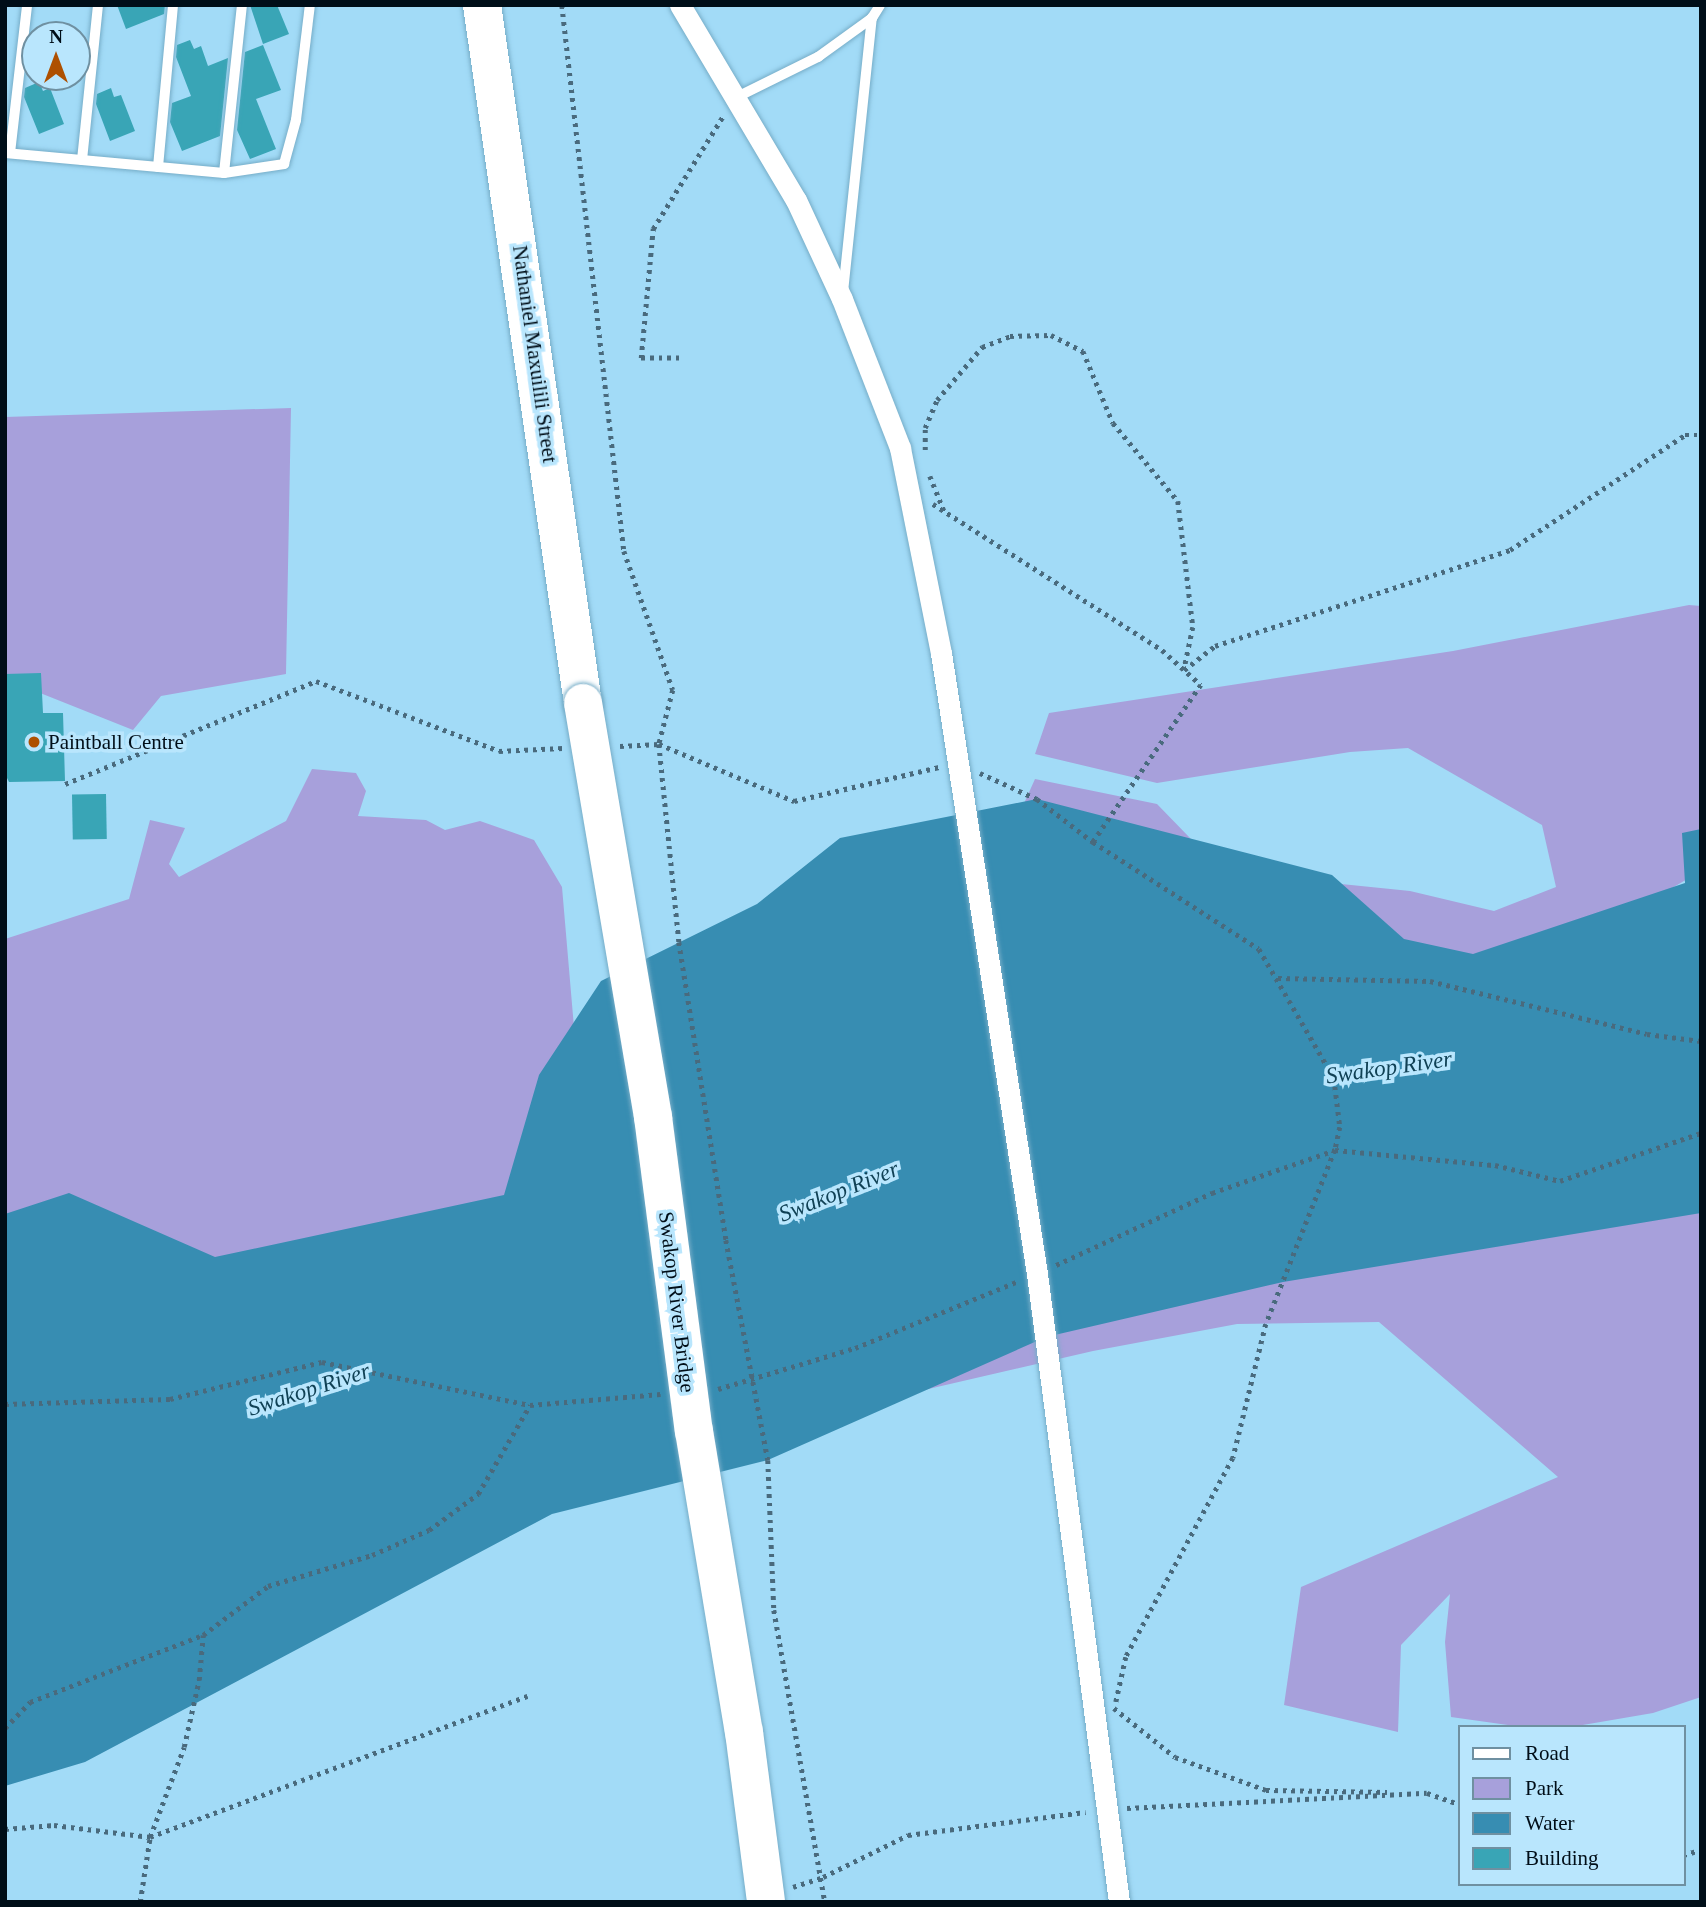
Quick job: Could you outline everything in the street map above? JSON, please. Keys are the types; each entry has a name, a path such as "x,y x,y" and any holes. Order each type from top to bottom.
{"highway":[{"name":"Nathaniel Maxuilili Street","path":"482,5 583,703"},
{"name":"Swakop River Bridge","path":"583,703 653,1116 694,1431 744,1732 775,1896"}],"street":[{"path":"680,5 796,200 842,299 900,448 958,762 1037,1274 1119,1902"}],"lane":[{"path":"27,5 8,153 224,173 284,164 296,120 310,5"},
{"path":"82,160 98,5"},
{"path":"158,167 173,5"},
{"path":"224,173 242,5"},
{"path":"735,98 818,57 872,18 880,5"},
{"path":"842,299 872,18"}],"path":[{"path":"562,5 624,551 673,690 659,744 680,942 726,1240 768,1460 774,1610 823,1877 825,1902"},
{"path":"679,358 641,358 653,229 735,98"},
{"path":"944,511 925,462 925,428 937,400 958,374 982,347 1010,336 1051,335 1083,351 1114,422 1178,501 1193,627 1184,670"},
{"path":"1184,670 1215,646 1510,550 1685,435 1701,435"},
{"path":"908,489 1162,650 1201,685 1093,842"},
{"path":"65,784 316,681 499,751 566,748"},
{"path":"606,746 659,744 794,801 958,762 1037,799 1093,842 1258,949 1278,978 1334,1078 1340,1127 1335,1150 1266,1324 1233,1458 1126,1657 1115,1709"},
{"path":"1278,978 1430,981 1647,1034 1701,1041"},
{"path":"704,1391 754,1381 855,1348 1037,1274 1212,1193 1335,1150 1494,1165 1560,1181 1701,1133"},
{"path":"5,1404 170,1399 322,1362 530,1405 663,1394"},
{"path":"5,1728 30,1702 203,1635 268,1586 372,1555 429,1530 478,1494 530,1405"},
{"path":"140,1902 150,1837 184,1747 199,1680 203,1635"},
{"path":"1092,1690 1175,1757 1266,1790 1427,1793 1458,1804"},
{"path":"5,1829 54,1825 150,1837 527,1696"},
{"path":"775,1896 823,1877 908,1835 1107,1809 1427,1793"}],"green space":[{"path":"291,408 286,674 161,696 133,730 5,679 5,417"},
{"path":"1689,605 1701,606 1701,871 1544,963 1701,1195 1701,1697 1653,1713 1583,1725 1508,1725 1451,1717 1445,1642 1450,1594 1401,1645 1398,1732 1284,1705 1301,1587 1558,1477 1379,1322 1237,1324 1093,1351 842,1409 557,1480 5,1757 5,939 129,899 150,820 185,828 169,864 179,877 286,821 312,769 356,773 366,791 358,816 426,820 445,830 480,821 534,840 562,887 585,1156 1008,839 1035,779 1157,804 1223,872 1410,891 1494,911 1556,887 1542,825 1408,748 1350,752 1157,783 1035,754 1049,713 1453,651"}],"water":[{"name":"Swakop River","path":"1037,799 1332,875 1404,939 1473,954 1685,883 1682,833 1701,829 1701,1213 1283,1282 1046,1337 768,1460 552,1514 85,1762 5,1786 5,1214 69,1193 215,1257 504,1195 539,1075 601,981 757,904 840,838"}],"building":[{"path":"117,5 165,5 164,14 126,29"},
{"path":"250,5 277,5 289,34 263,44"},
{"path":"190,40 194,49 201,46 208,66 228,58 220,136 182,151 170,122 172,103 191,96 176,57 177,45"},
{"path":"263,45 281,90 256,99 276,149 250,159 237,130 245,52"},
{"path":"111,88 114,97 121,95 135,131 110,141 96,104 97,94"},
{"path":"25,91 51,91 64,124 39,134 24,97"},
{"name":"Paintball Centre","path":"41,673 43,713 63,713 65,781 9,782 5,774 5,674"},
{"path":"106,794 107,839 73,840 72,795"}],"place":[{"name":"Paintball Centre","path":"34,742"}]}
